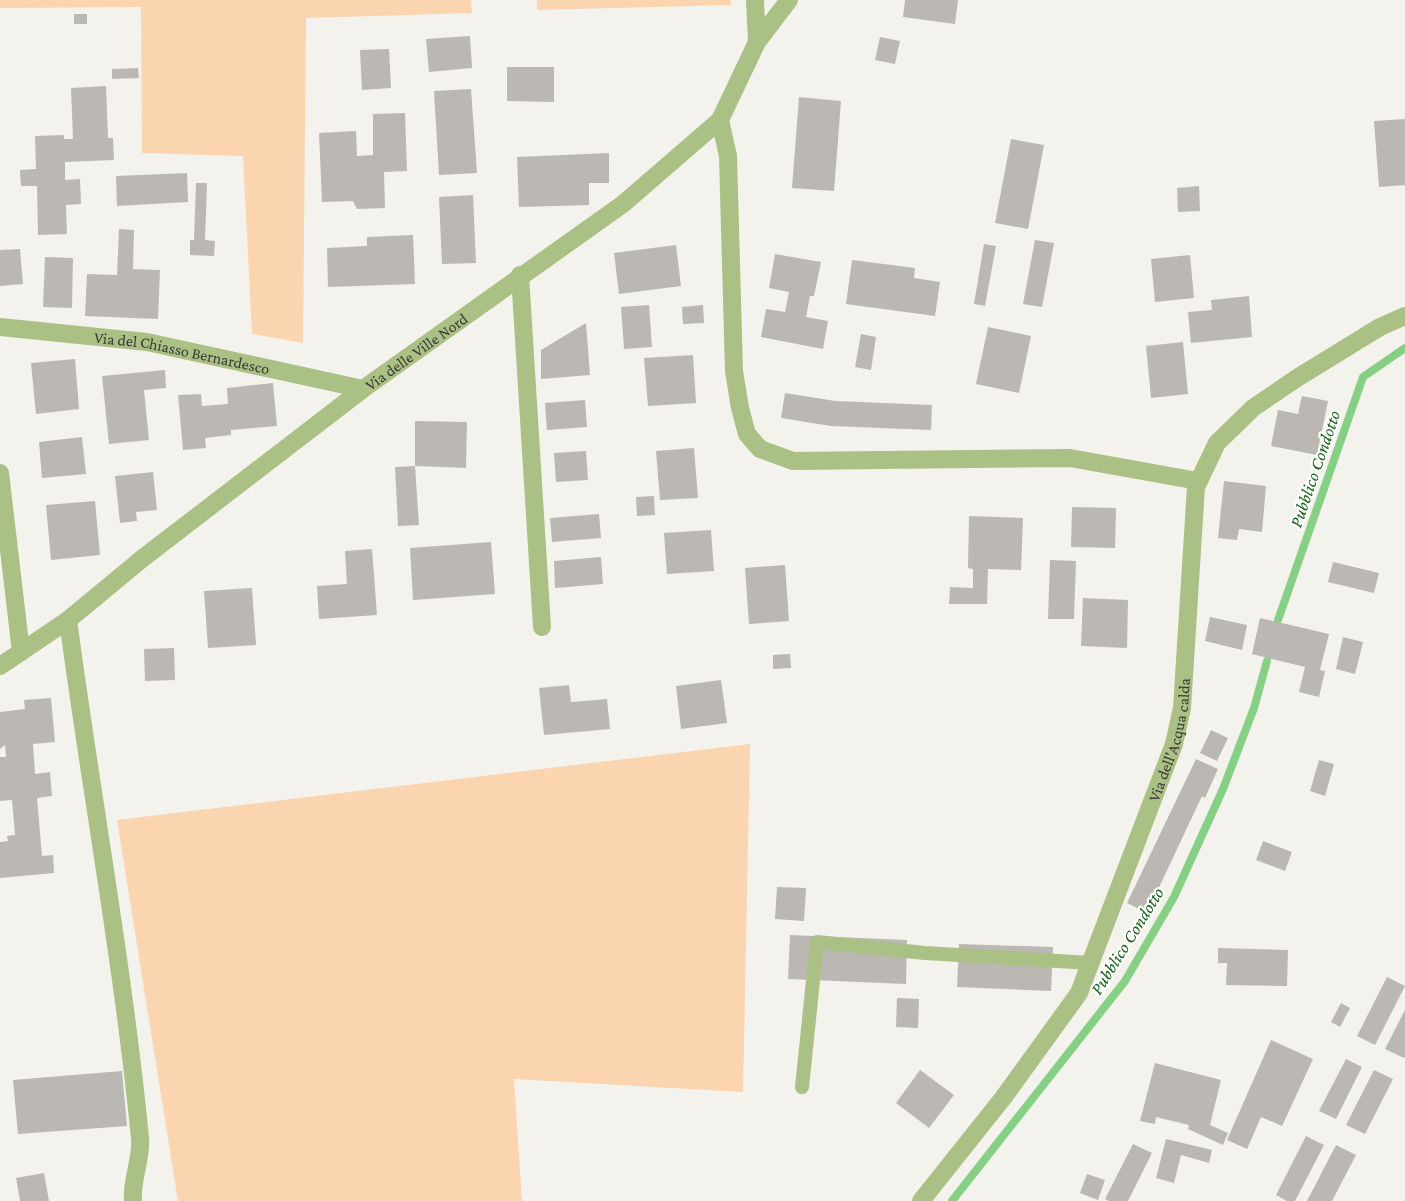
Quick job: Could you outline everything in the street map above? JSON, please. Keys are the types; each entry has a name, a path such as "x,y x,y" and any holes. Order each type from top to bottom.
{"street":[{"path":"755,0 757,42"},
{"name":"Via delle Ville Nord","path":"0,666 68,620 143,558 363,389 520,275 623,204 720,120 757,42 789,0"},
{"path":"720,120 728,156 734,371 747,434 760,449 793,461 1070,458 1198,481"},
{"path":"520,275 542,627"},
{"name":"Via dell'Acqua calda","path":"921,1201 1003,1098 1079,993 1091,963 1174,744 1182,708 1198,481 1217,443 1253,408 1343,349 1380,327 1405,316"},
{"name":"Via del Chiasso Bernardesco","path":"0,327 147,342 363,389"},
{"path":"0,473 21,652"},
{"path":"68,620 121,984 139,1131 140,1142 132,1188 133,1201"}],"lane":[{"path":"802,1087 818,942 925,953 1091,963"}],"shaded area":[{"path":"0,0 471,0 472,13 306,18 303,343 252,334 243,156 142,153 141,7 0,8"},
{"path":"537,0 731,0 731,5 537,10"},
{"path":"750,744 743,1092 514,1079 522,1201 178,1201 117,820"}],"building":[{"path":"905,0 958,0 955,24 903,17"},
{"path":"74,14 87,14 87,24 74,24"},
{"path":"470,36 472,68 429,72 426,39"},
{"path":"880,37 900,41 895,64 875,60"},
{"path":"389,49 391,88 362,90 360,50"},
{"path":"507,67 554,67 554,102 507,101"},
{"path":"138,68 139,78 112,79 112,69"},
{"path":"106,86 108,138 113,138 114,160 65,162 65,180 80,179 81,204 66,205 67,234 38,235 37,186 21,186 20,170 36,169 35,136 64,135 64,139 73,139 71,88"},
{"path":"471,89 477,173 439,175 434,91"},
{"path":"799,97 841,101 834,191 792,188"},
{"path":"405,113 407,171 384,172 385,208 357,209 353,201 322,202 319,133 356,131 357,156 373,155 373,114"},
{"path":"1405,119 1405,185 1379,187 1374,121"},
{"path":"1011,139 1044,145 1028,229 995,223"},
{"path":"609,153 609,183 589,183 589,205 519,207 517,157"},
{"path":"187,173 188,202 117,206 116,176"},
{"path":"196,183 207,183 205,240 215,241 214,256 190,255 190,240 194,240"},
{"path":"1199,186 1200,211 1178,212 1177,188"},
{"path":"473,195 476,263 442,264 439,197"},
{"path":"119,229 134,230 133,269 160,270 158,319 85,316 87,274 117,275"},
{"path":"413,235 415,284 328,287 327,248 367,246 367,237"},
{"path":"1035,240 1054,243 1042,307 1023,304"},
{"path":"984,244 996,246 985,306 974,304"},
{"path":"676,245 681,286 619,294 614,253"},
{"path":"20,249 23,284 0,286 0,250"},
{"path":"775,254 821,262 814,296 810,296 806,317 828,321 823,349 761,337 766,309 785,312 789,292 769,288"},
{"path":"1190,255 1194,298 1155,302 1151,259"},
{"path":"45,257 73,258 72,308 43,307"},
{"path":"852,260 915,268 914,278 940,282 935,316 846,304"},
{"path":"1249,296 1252,337 1191,343 1188,312 1212,310 1211,300"},
{"path":"649,305 652,347 624,349 621,307"},
{"path":"703,305 704,323 683,324 682,307"},
{"path":"586,323 590,375 541,379 541,350"},
{"path":"988,327 1031,336 1019,393 976,384"},
{"path":"861,334 876,337 871,370 855,367"},
{"path":"1183,342 1188,394 1151,398 1146,346"},
{"path":"693,355 696,403 648,406 644,358"},
{"path":"75,359 79,409 36,414 31,363"},
{"path":"165,370 166,388 144,390 149,440 109,444 102,376"},
{"path":"273,383 277,426 231,430 231,435 205,438 206,448 183,450 178,395 201,394 202,406 228,404 227,388"},
{"path":"785,393 835,401 932,405 931,430 831,426 781,418"},
{"path":"1302,396 1328,401 1317,455 1271,446 1278,410 1298,414"},
{"path":"585,400 587,427 547,430 545,403"},
{"path":"415,421 467,422 466,468 415,466"},
{"path":"82,437 86,474 42,478 39,442"},
{"path":"694,448 698,498 660,500 656,451"},
{"path":"586,451 588,480 556,482 554,453"},
{"path":"415,466 419,525 398,526 395,467"},
{"path":"153,472 157,510 136,512 137,521 120,523 115,476"},
{"path":"1224,481 1266,486 1262,532 1239,529 1237,540 1218,538"},
{"path":"654,496 655,515 637,516 636,497"},
{"path":"95,501 100,555 51,560 46,505"},
{"path":"1072,507 1116,508 1115,548 1071,547"},
{"path":"599,514 601,538 552,542 550,518"},
{"path":"969,516 1023,518 1021,570 988,569 987,604 949,604 950,587 973,588 973,569 968,568"},
{"path":"711,530 714,571 667,574 664,533"},
{"path":"491,542 495,594 413,600 410,548"},
{"path":"372,549 377,615 319,619 317,586 347,584 345,551"},
{"path":"601,557 603,584 555,588 554,561"},
{"path":"1050,560 1076,561 1074,619 1048,619"},
{"path":"1333,562 1379,573 1374,593 1328,582"},
{"path":"785,565 789,621 749,624 745,568"},
{"path":"252,588 256,645 208,648 204,591"},
{"path":"1083,598 1128,600 1127,648 1081,646"},
{"path":"1210,617 1247,625 1242,650 1205,641"},
{"path":"1260,618 1329,634 1320,670 1325,671 1319,697 1299,692 1305,667 1252,654"},
{"path":"1343,637 1363,642 1355,674 1336,669"},
{"path":"174,648 175,680 145,681 144,649"},
{"path":"790,654 791,668 773,669 773,655"},
{"path":"721,680 727,723 681,729 676,686"},
{"path":"569,685 571,702 607,699 610,729 544,735 539,688"},
{"path":"51,698 55,742 33,744 35,774 50,772 52,796 37,798 42,856 53,855 54,873 0,878 0,842 8,841 7,836 15,835 12,800 0,801 0,757 6,757 5,745 0,749 0,712 25,709 24,700"},
{"path":"1211,730 1228,738 1217,761 1200,753"},
{"path":"1196,759 1218,769 1205,798 1202,796 1147,913 1127,903"},
{"path":"1319,760 1334,764 1325,796 1310,791"},
{"path":"1263,841 1292,852 1285,871 1256,860"},
{"path":"777,887 806,888 804,921 775,919"},
{"path":"790,935 907,940 906,984 788,979"},
{"path":"959,944 1053,947 1051,991 957,987"},
{"path":"1218,948 1288,950 1287,986 1226,985 1227,963 1218,963"},
{"path":"1387,977 1405,986 1375,1045 1357,1036"},
{"path":"897,998 919,999 918,1028 896,1027"},
{"path":"1341,1003 1350,1008 1340,1027 1331,1022"},
{"path":"1405,1010 1405,1057 1404,1058 1385,1049"},
{"path":"1271,1040 1313,1059 1282,1126 1261,1117 1247,1149 1227,1140"},
{"path":"1346,1059 1362,1067 1336,1119 1319,1111"},
{"path":"1155,1063 1221,1080 1210,1125 1228,1133 1223,1145 1188,1129 1189,1125 1156,1117 1155,1124 1140,1121"},
{"path":"920,1070 954,1095 929,1128 896,1103"},
{"path":"1374,1070 1393,1079 1365,1134 1346,1125"},
{"path":"122,1071 127,1126 18,1134 13,1080"},
{"path":"1306,1136 1324,1145 1295,1201 1287,1201 1276,1195"},
{"path":"1166,1139 1212,1150 1209,1163 1181,1155 1174,1183 1156,1178"},
{"path":"1133,1144 1152,1153 1128,1201 1109,1201 1105,1199"},
{"path":"1336,1145 1356,1155 1332,1201 1307,1201"},
{"path":"44,1173 49,1201 20,1201 16,1178"},
{"path":"1087,1174 1105,1180 1098,1200 1080,1193"}],"waterway":[{"name":"Pubblico Condotto","path":"1278,620 1363,377 1405,348"},
{"name":"Pubblico Condotto","path":"952,1201 1125,981 1174,897 1223,789 1254,708 1267,661"}]}
